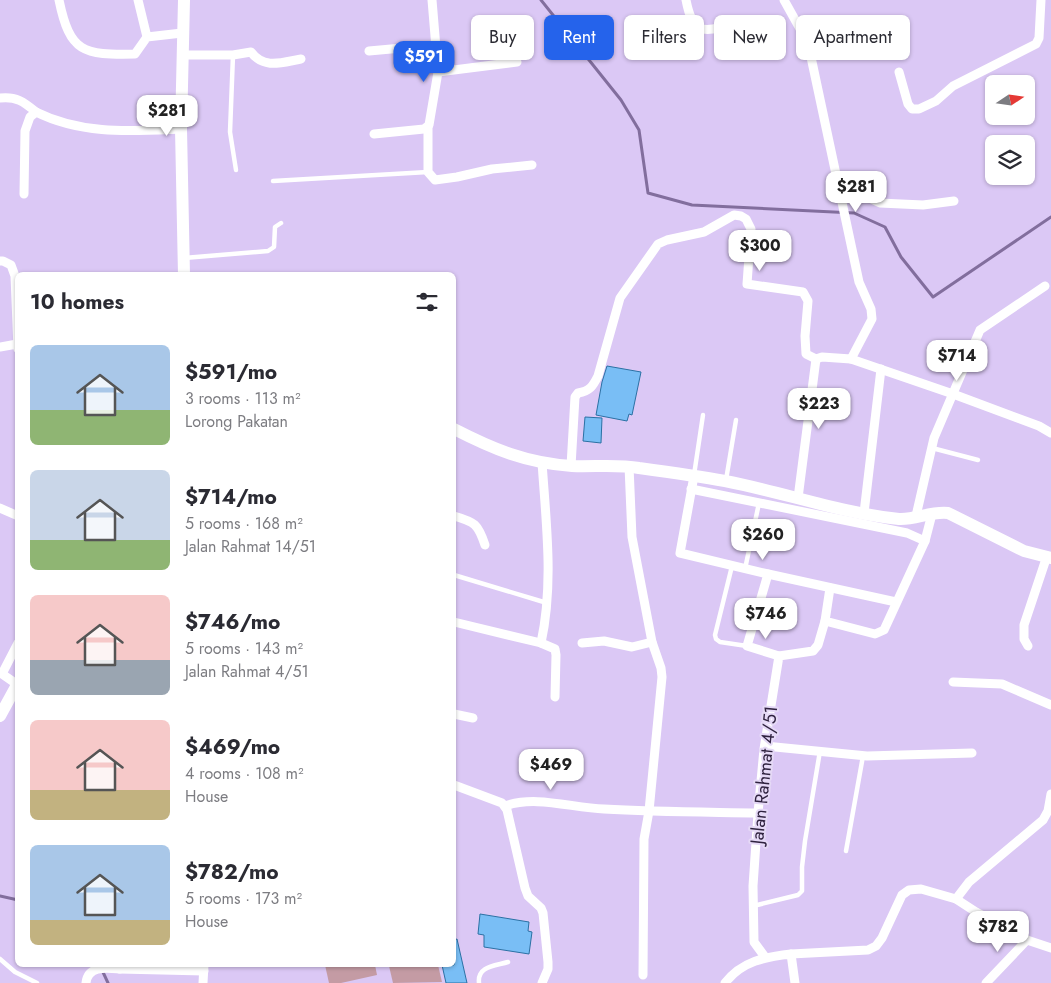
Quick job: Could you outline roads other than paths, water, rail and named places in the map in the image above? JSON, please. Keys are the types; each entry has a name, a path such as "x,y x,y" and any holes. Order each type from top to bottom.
{"street":[{"path":"59,0 66,28 73,41 85,51 118,54 135,54 146,37 138,0"},
{"path":"184,0 181,129 184,272"},
{"path":"432,0 438,72 428,127 428,172 435,180 492,169 532,165"},
{"path":"686,0 693,23 700,29 708,31 714,29"},
{"path":"784,0 808,42 859,282 871,308 872,319 851,359"},
{"path":"899,72 908,104 912,109 919,109 936,101 953,86 1036,44 1039,38 1041,0"},
{"path":"146,37 182,33"},
{"path":"369,50 435,45"},
{"path":"182,55 234,55 251,52 256,60 265,64 301,59"},
{"path":"438,72 516,62"},
{"path":"0,98 22,100 36,112 61,123 103,130 181,129"},
{"path":"24,194 25,131 30,117 36,112"},
{"path":"374,134 428,127"},
{"path":"837,183 880,203 922,205 954,201"},
{"path":"571,466 575,397 578,393 592,388 598,376 620,298 658,244 667,240 704,232 734,215 746,219 751,229 747,284 803,292 808,300 805,336 806,354 816,359 822,357 851,359 953,394 1039,426 1051,433"},
{"path":"0,261 11,265 15,276"},
{"path":"916,516 934,438 980,330 1045,286"},
{"path":"0,346 15,344"},
{"path":"798,498 816,359"},
{"path":"864,513 881,369"},
{"path":"456,430 510,456 571,466 629,466 759,503 907,533 925,541"},
{"path":"541,643 548,604 549,574 542,462"},
{"path":"629,466 632,537 652,642 661,668 662,677 650,811 644,839 643,975"},
{"path":"693,483 725,481 864,513 900,519 948,513 1024,551 1049,557 1024,625 1024,640 1028,646"},
{"path":"693,483 680,553 896,602"},
{"path":"0,508 15,515"},
{"path":"825,621 874,634 884,630 925,541 932,514"},
{"path":"456,517 477,525 486,545"},
{"path":"768,574 747,646 780,656 813,651 818,645 825,621 830,588"},
{"path":"456,622 541,643 555,649 555,697"},
{"path":"582,643 604,642 632,647 652,642"},
{"path":"15,649 2,674 15,683"},
{"name":"Jalan Rahmat 4/51","path":"765,957 754,942 753,906 758,813 765,746 780,656"},
{"path":"953,682 1002,684 1051,705"},
{"path":"0,716 15,688"},
{"path":"456,714 473,718"},
{"path":"765,746 863,756 972,753"},
{"path":"456,786 496,801 504,806 509,816 525,888 532,901 541,908 544,918 548,969 542,983"},
{"path":"956,899 970,882 1043,820 1048,811 1051,794"},
{"path":"504,806 521,802 552,803 601,809 758,813"},
{"path":"725,983 737,970 765,957 868,950 876,946 882,938 902,895 909,890 921,889 956,899 1027,940 1051,948"},
{"path":"986,983 1027,940"},
{"path":"791,954 795,983"},
{"path":"86,983 86,978 96,969 120,967 204,968 203,983"}],"lane":[{"path":"234,55 230,132 236,170"},
{"path":"273,181 428,172"},
{"path":"184,258 268,250 274,247 275,227 281,223"},
{"path":"693,483 703,416"},
{"path":"725,481 736,420"},
{"path":"932,448 978,460"},
{"path":"745,569 759,503"},
{"path":"732,566 715,635 716,639 720,642 747,646"},
{"path":"456,576 548,604"},
{"path":"753,906 798,895 802,891 804,841 820,751"},
{"path":"846,851 863,756"},
{"path":"0,959 15,972 37,983"},
{"path":"479,983 478,976 481,971 508,962"}],"waterway":[{"path":"541,0 621,100 639,130 648,193 692,205 854,213 885,227 901,257 933,297 1051,217"},
{"path":"0,896 15,899"},
{"path":"102,970 108,983"}]}
